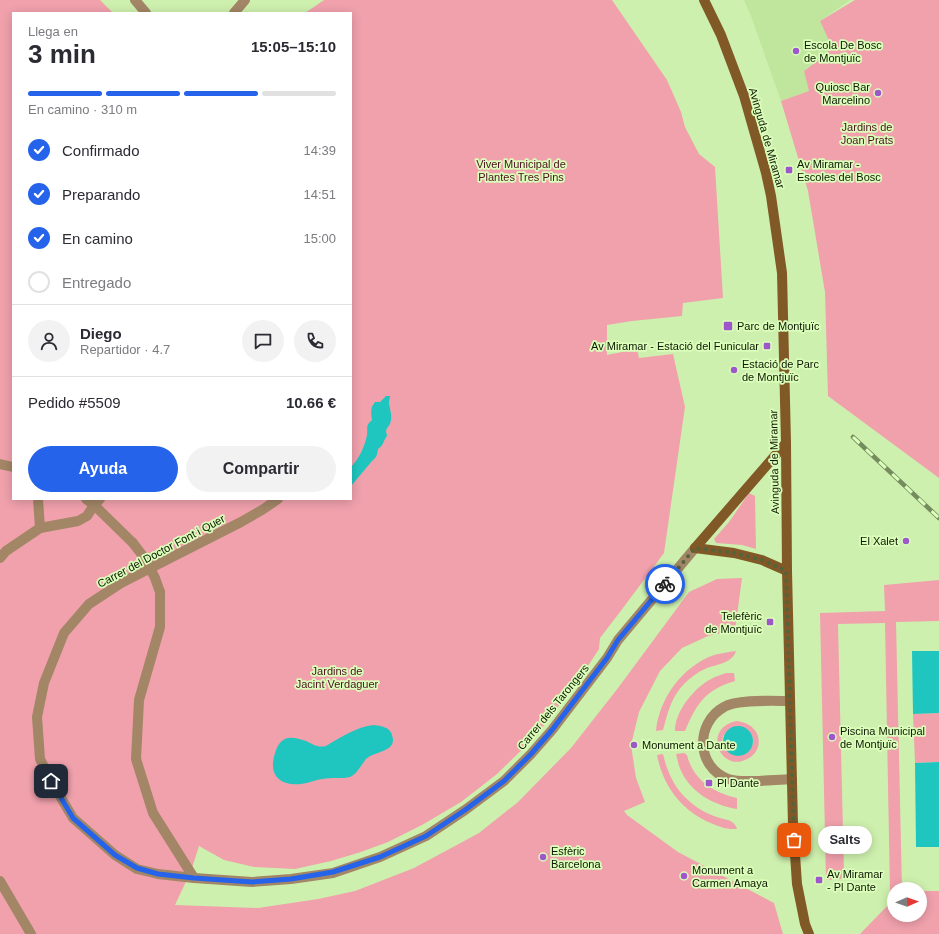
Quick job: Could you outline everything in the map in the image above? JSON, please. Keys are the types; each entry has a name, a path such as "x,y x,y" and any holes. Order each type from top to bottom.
{"street":[{"path":"136,0 145,12"},
{"path":"235,12 245,0"},
{"name":"Avinguda de Miramar","path":"704,0 721,35 744,96 766,173 782,273 786,443 786,571 793,824 798,884 805,924 809,934"},
{"path":"695,548 786,443"},
{"path":"0,464 12,467"},
{"path":"38,500 40,528"},
{"name":"Carrer del Doctor Font i Quer","path":"194,878 158,874 137,868 115,855 73,818 40,759 37,717 44,683 64,633 89,604 121,583 241,522 277,500"},
{"path":"0,558 6,551 40,528 78,521 87,516 97,502 146,560 160,592 160,627 139,700 136,759 154,813 194,878"},
{"path":"695,548 734,553 762,560 786,571"},
{"name":"Carrer dels Tarongers","path":"194,878 252,882 291,879 333,872 380,857 426,836 465,810 504,781 531,754 552,730 607,658 618,640 695,548"},
{"path":"790,701 737,702 724,706 710,719 706,725 702,738 703,751 708,763 717,773 728,779 741,781 792,779"},
{"path":"0,881 31,934"}],"shaded area":[{"name":"Escola De Bosc de Montjuïc","path":"744,0 850,0 820,21 832,47 824,56 806,69 809,91 781,101"}],"green space":[{"path":"0,0 100,0 112,12 12,12 12,500 352,500 352,12 306,12 324,0 612,0 667,80 681,112 685,127 699,154 715,167 723,298 683,303 682,316 607,325 607,355 637,349 639,358 673,354 685,407 664,553 600,638 599,649 582,675 535,737 497,774 461,802 422,825 388,842 331,861 295,869 254,867 224,860 199,846 191,871 175,905 258,908 318,899 355,891 414,868 479,833 518,802 571,748 618,688 689,592 717,579 742,578 735,630 708,636 682,648 660,671 639,712 631,745 636,778 645,802 624,811 627,815 678,852 774,903 783,934 0,934"},
{"name":"Jardins de Joan Prats","path":"855,0 939,0 939,478 828,396 825,292 808,191 781,101 809,91 804,71 824,56 832,47 820,21"},
{"path":"749,493 755,496 756,549 742,545 716,543 714,539 729,522"},
{"name":"Piscina Municipal de Montjuïc","path":"939,580 939,621 896,622 902,882 890,882 885,623 838,624 844,873 841,879 826,880 820,613 885,611 884,585"},
{"path":"736,651 731,659 702,670 680,688 668,711 663,730 656,731 658,719 667,695 683,675 692,667 714,655"},
{"path":"726,673 734,673 735,681 709,693 698,705 685,731 675,731 678,716 692,694 705,683"},
{"name":"Piscina Municipal de Montjuïc","path":"939,713 939,762 915,763 913,714"},
{"path":"736,721 746,723 754,729 759,742 755,753 751,757 736,762 728,760 722,755 718,748 717,740 720,732 726,725","holes":["726,732 752,735 753,745 722,742 723,736"]},
{"path":"684,753 687,755 694,772 706,784 720,793 737,798 737,809 710,800 695,790 688,783 679,766 676,754"},
{"path":"663,754 672,779 683,795 705,812 735,824 737,829 721,827 713,824 692,813 683,805 669,787 664,777 657,755"},
{"path":"927,891 939,891 939,934 860,934 887,906 887,922 927,922"}],"water":[{"path":"386,396 390,396 389,403 391,422 386,431 387,436 378,449 376,457 352,485 352,466 365,444 368,425 372,420 372,406 375,402 380,402"},
{"path":"912,651 939,651 939,713 913,714"},
{"path":"374,725 385,727 391,732 393,741 392,745 389,748 366,759 357,772 350,777 326,778 304,784 293,784 281,781 274,773 273,761 277,747 286,738 300,739 315,745 326,746 355,730"},
{"path":"738,726 749,730 753,741 749,752 738,756 727,752 723,741 727,730"},
{"path":"939,762 939,847 916,847 915,763"}],"railway":[{"path":"853,437 939,518"}],"way so far":[{"path":"665,584 695,548 734,553 762,560 786,571 794,840"}],"place":[{"name":"Escola De Bosc de Montjuïc","path":"796,51"},
{"name":"Quiosc Bar Marcelino","path":"878,93"},
{"name":"Av Miramar - Escoles del Bosc","path":"789,170"},
{"name":"Parc de Montjuïc","path":"728,326"},
{"name":"Av Miramar - Estació del Funicular","path":"767,346"},
{"name":"Estació de Parc de Montjuïc","path":"734,370"},
{"name":"El Xalet","path":"906,541"},
{"name":"Telefèric de Montjuïc","path":"770,622"},
{"name":"Piscina Municipal de Montjuïc","path":"832,737"},
{"name":"Monument a Dante","path":"634,745"},
{"name":"Pl Dante","path":"709,783"},
{"name":"Salts","path":"794,840"},
{"name":"Esfèric Barcelona","path":"543,857"},
{"name":"Monument a Carmen Amaya","path":"684,876"},
{"name":"Av Miramar - Pl Dante","path":"819,880"}],"route":[{"path":"51,781 73,818 115,855 137,868 158,874 252,882 291,879 333,872 380,857 426,836 465,810 504,781 552,730 607,658 618,640 665,584"}],"park label":[{"name":"Viver Municipal de Plantes Tres Pins","path":"521,170"},
{"name":"Jardins de Jacint Verdaguer","path":"337,677"}]}
